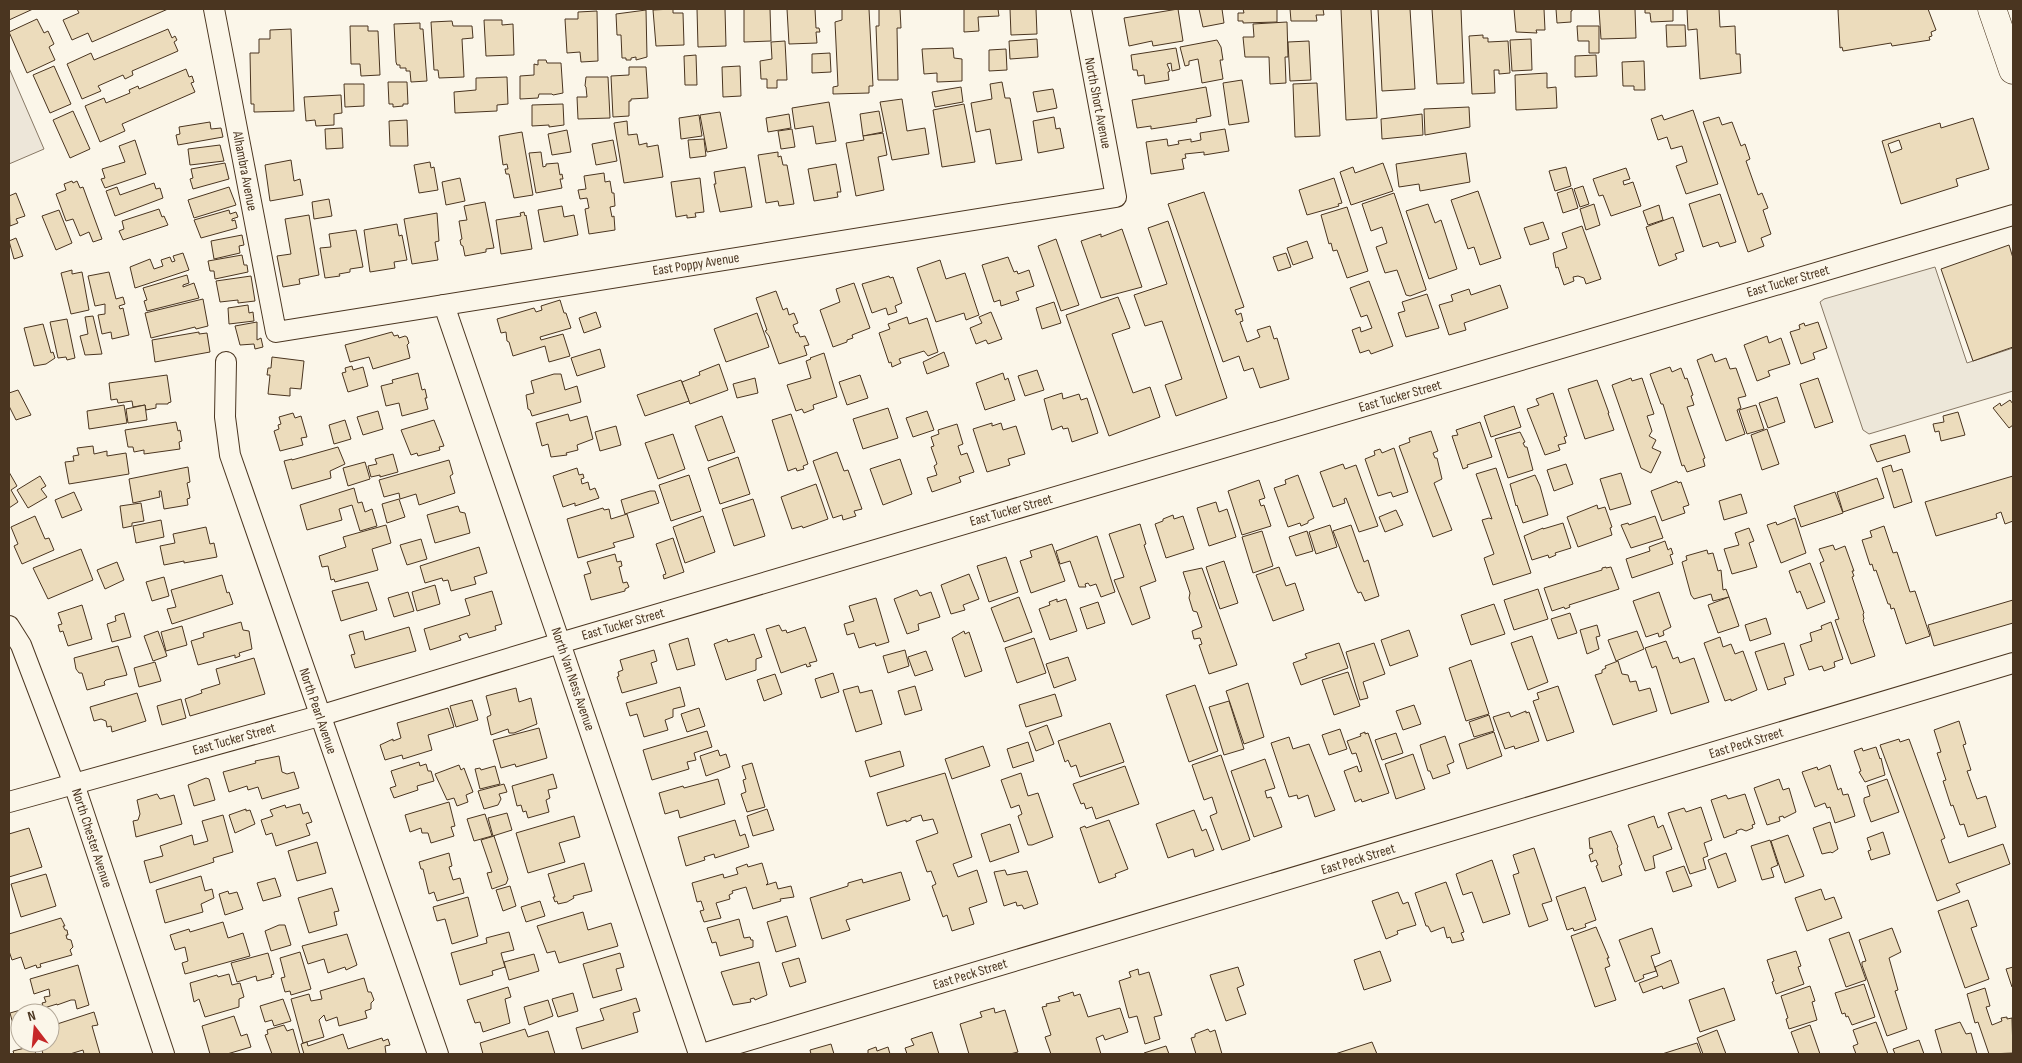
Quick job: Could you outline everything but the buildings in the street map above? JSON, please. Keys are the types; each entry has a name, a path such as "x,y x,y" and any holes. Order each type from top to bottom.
{"main road":[{"path":"1992,9 2013,70"}],"street":[{"name":"Alhambra Avenue","path":"214,9 276,332"},
{"name":"North Short Avenue","path":"1081,9 1116,197"},
{"name":"East Poppy Avenue","path":"276,332 1116,197"},
{"name":"East Tucker Street","path":"9,802 319,716 560,643 2013,215"},
{"name":"North Van Ness Avenue","path":"444,305 701,1054"},
{"name":"North Pearl Avenue","path":"226,362 225,417 230,455 319,716 438,1054"},
{"name":"North Chester Avenue","path":"9,626 21,645 74,784 164,1054"},
{"name":"East Peck Street","path":"701,1054 2013,663"}],"shaded area":[{"path":"9,68 44,149 9,164"},
{"path":"1935,267 1967,363 2013,348 2013,391 1869,434 1863,430 1820,302 1824,299"}]}
